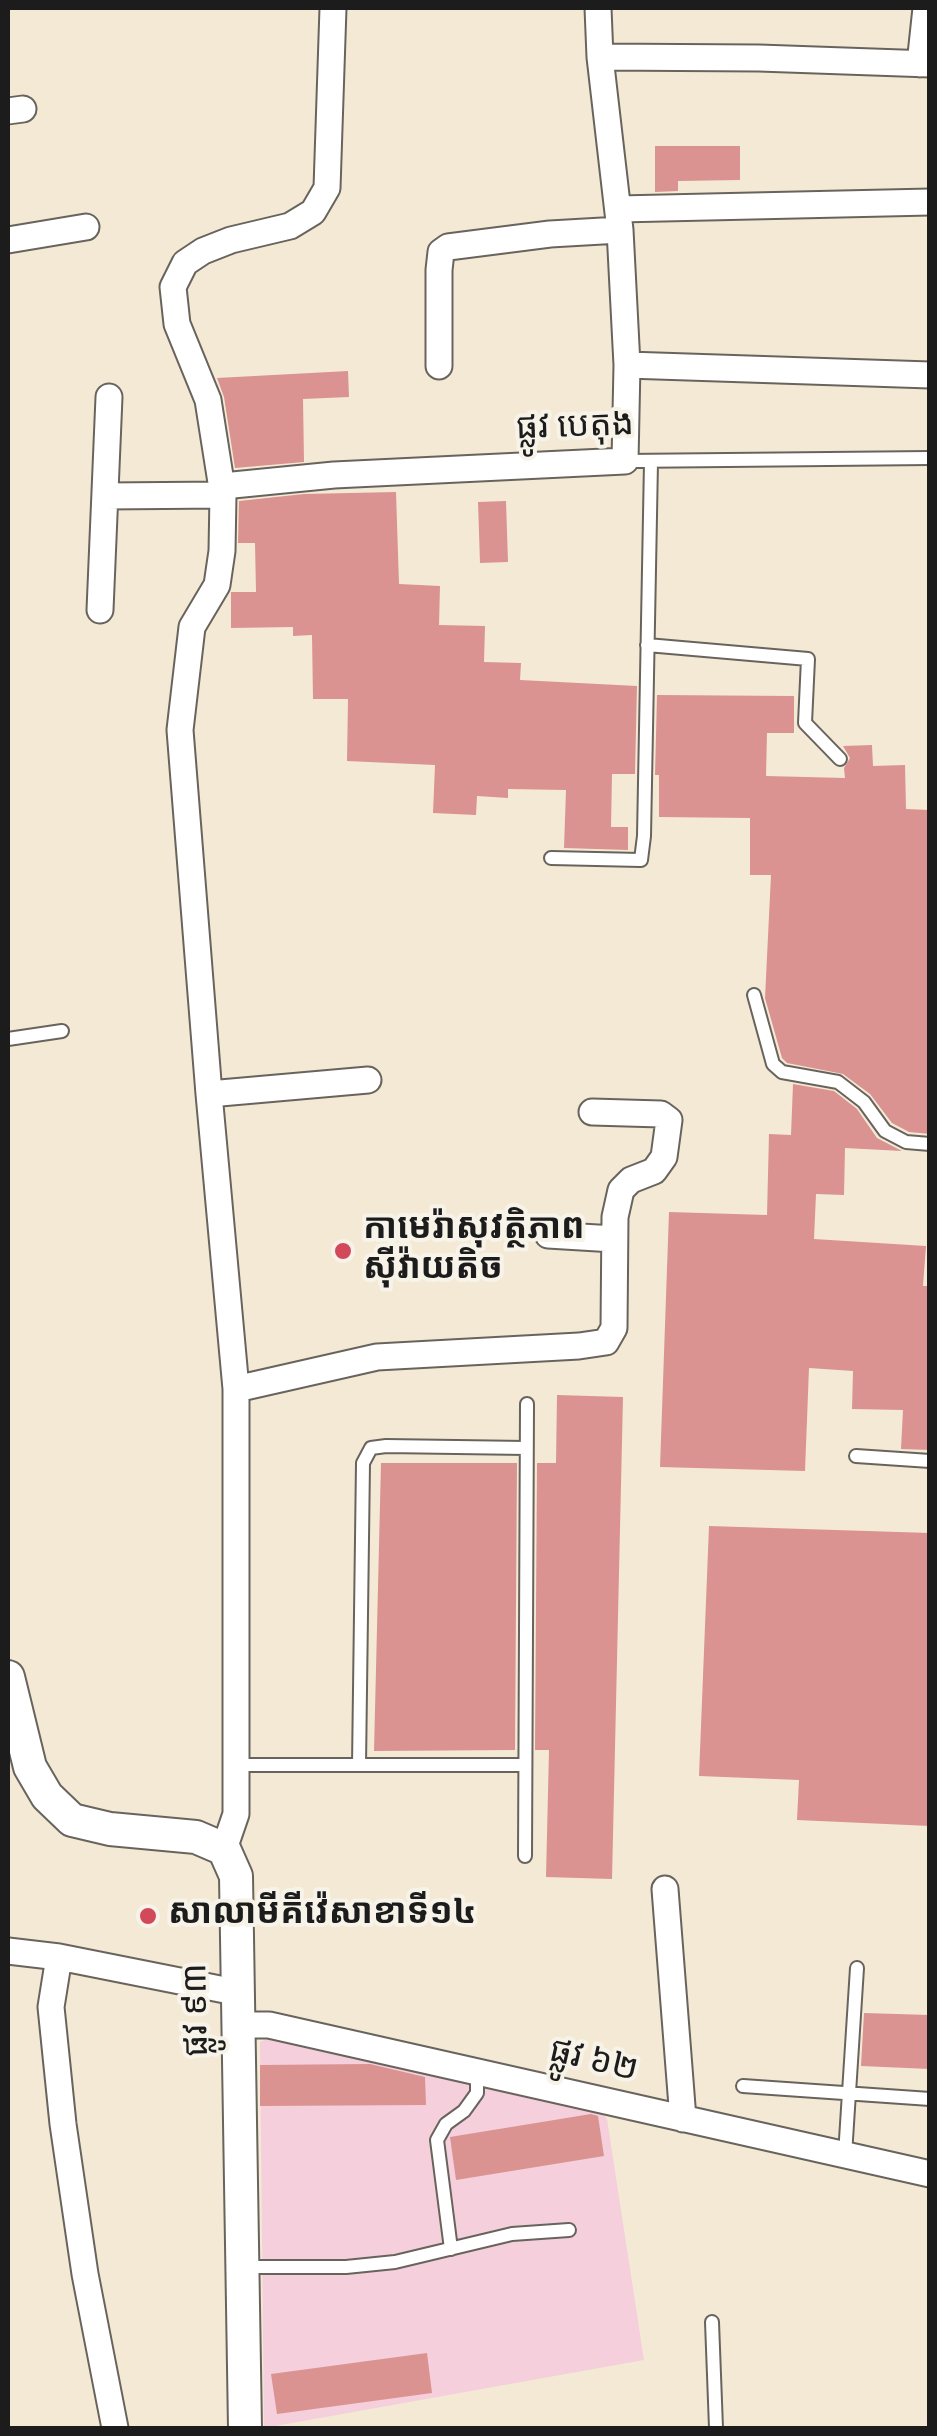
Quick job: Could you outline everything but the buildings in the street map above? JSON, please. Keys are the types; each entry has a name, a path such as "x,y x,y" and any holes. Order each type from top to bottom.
{"street":[{"path":"8,1677 30,1767 47,1796 72,1820 110,1829 196,1837 224,1848 236,1814 236,1389 180,730 192,627 217,585 223,490 208,400 177,324 173,287 184,263 231,240 290,226 313,212 327,188 333,8"},
{"path":"598,8 600,57 620,220 627,365 638,461"},
{"path":"600,57 924,64 926,8"},
{"path":"439,366 438,270 441,252 448,246 550,234 620,220 930,202"},
{"path":"8,240 86,227"},
{"path":"627,365 930,374"},
{"path":"100,610 109,397"},
{"name":"ផ្លូវ បេតុង","path":"105,496 223,490 334,475 638,461"},
{"path":"209,1094 368,1080"},
{"path":"236,1389 377,1357 606,1342 614,1328 614,1239 621,1190 631,1180 654,1171 664,1156 669,1120 661,1114 592,1112"},
{"path":"548,1236 614,1239"},
{"name":"ផ្លូវ ៩៣","path":"224,1848 236,1876 245,2428"},
{"path":"665,1889 683,2119"},
{"name":"ផ្លូវ ៦២","path":"8,1952 58,1957 240,2009 269,2025 930,2174"},
{"path":"58,1957 51,2007 63,2124 85,2274 115,2428"}],"lane":[{"name":"ផ្លូវ បេតុង","path":"638,461 930,458"},
{"path":"551,858 640,860 644,836 648,645 638,461"},
{"path":"648,645 808,659 805,723 840,758"},
{"path":"754,996 773,1064 782,1072 838,1082 864,1102 886,1131 906,1142 930,1144"},
{"path":"8,1039 62,1031"},
{"path":"525,1856 526,1404"},
{"path":"359,1765 362,1463 371,1448 386,1446 526,1448"},
{"path":"856,1456 930,1460"},
{"path":"237,1765 524,1765"},
{"path":"845,2155 857,1968"},
{"path":"450,2249 437,2140 446,2124 464,2111 476,2094 477,2072"},
{"path":"743,2086 930,2099"},
{"path":"241,2267 346,2267 395,2262 512,2234 569,2230"},
{"path":"712,2322 716,2428"}],"shaded area":[{"path":"282,2032 591,2101 607,2119 644,2360 264,2428 260,2042"}],"place":[{"name":"កាមេរ៉ាសុវត្ថិភាព ស៊ីវ៉ាយតិច","path":"343,1251"},
{"name":"សាលាមីគីវ៉េសាខាទី១៤","path":"148,1916"}]}
